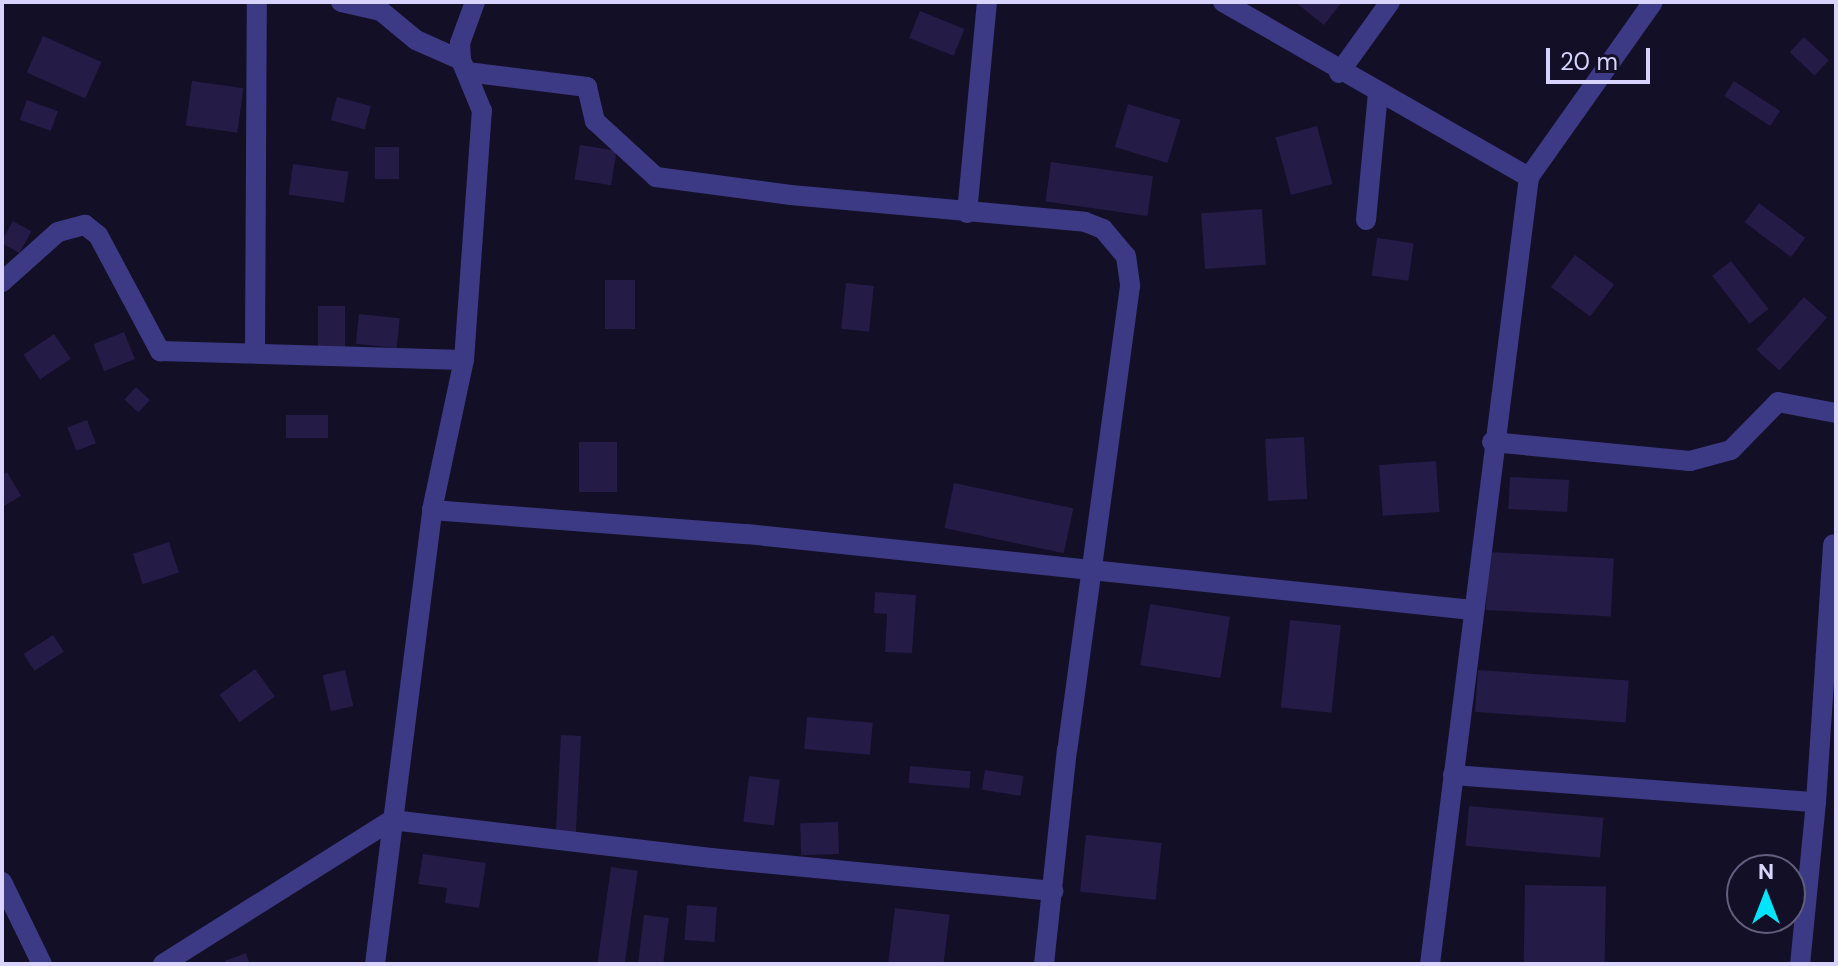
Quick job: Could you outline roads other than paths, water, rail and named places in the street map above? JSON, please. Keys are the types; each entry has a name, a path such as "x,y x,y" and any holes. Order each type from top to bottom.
{"street":[{"path":"255,351 257,2"},
{"path":"341,2 381,11 416,40 464,66 587,87 595,121 656,177 967,213 1085,222 1103,229 1126,256 1130,286 1094,570 1067,749 1044,964"},
{"path":"375,964 432,510 464,360 482,111 464,66 464,23 475,2"},
{"path":"967,213 987,2"},
{"path":"1223,2 1339,73 1529,177"},
{"path":"1339,73 1390,2"},
{"path":"1430,964 1492,442 1529,177 1653,2"},
{"path":"1366,220 1378,94"},
{"path":"2,282 58,232 85,225 98,235 160,351 255,351 464,360"},
{"path":"1492,442 1703,460 1731,450 1778,402 1836,413"},
{"path":"432,510 747,534 1472,610"},
{"path":"1800,964 1817,830 1816,802 1833,545"},
{"path":"1453,775 1816,802"},
{"path":"163,964 392,820 711,858 1053,891"},
{"path":"2,882 42,964"}]}
